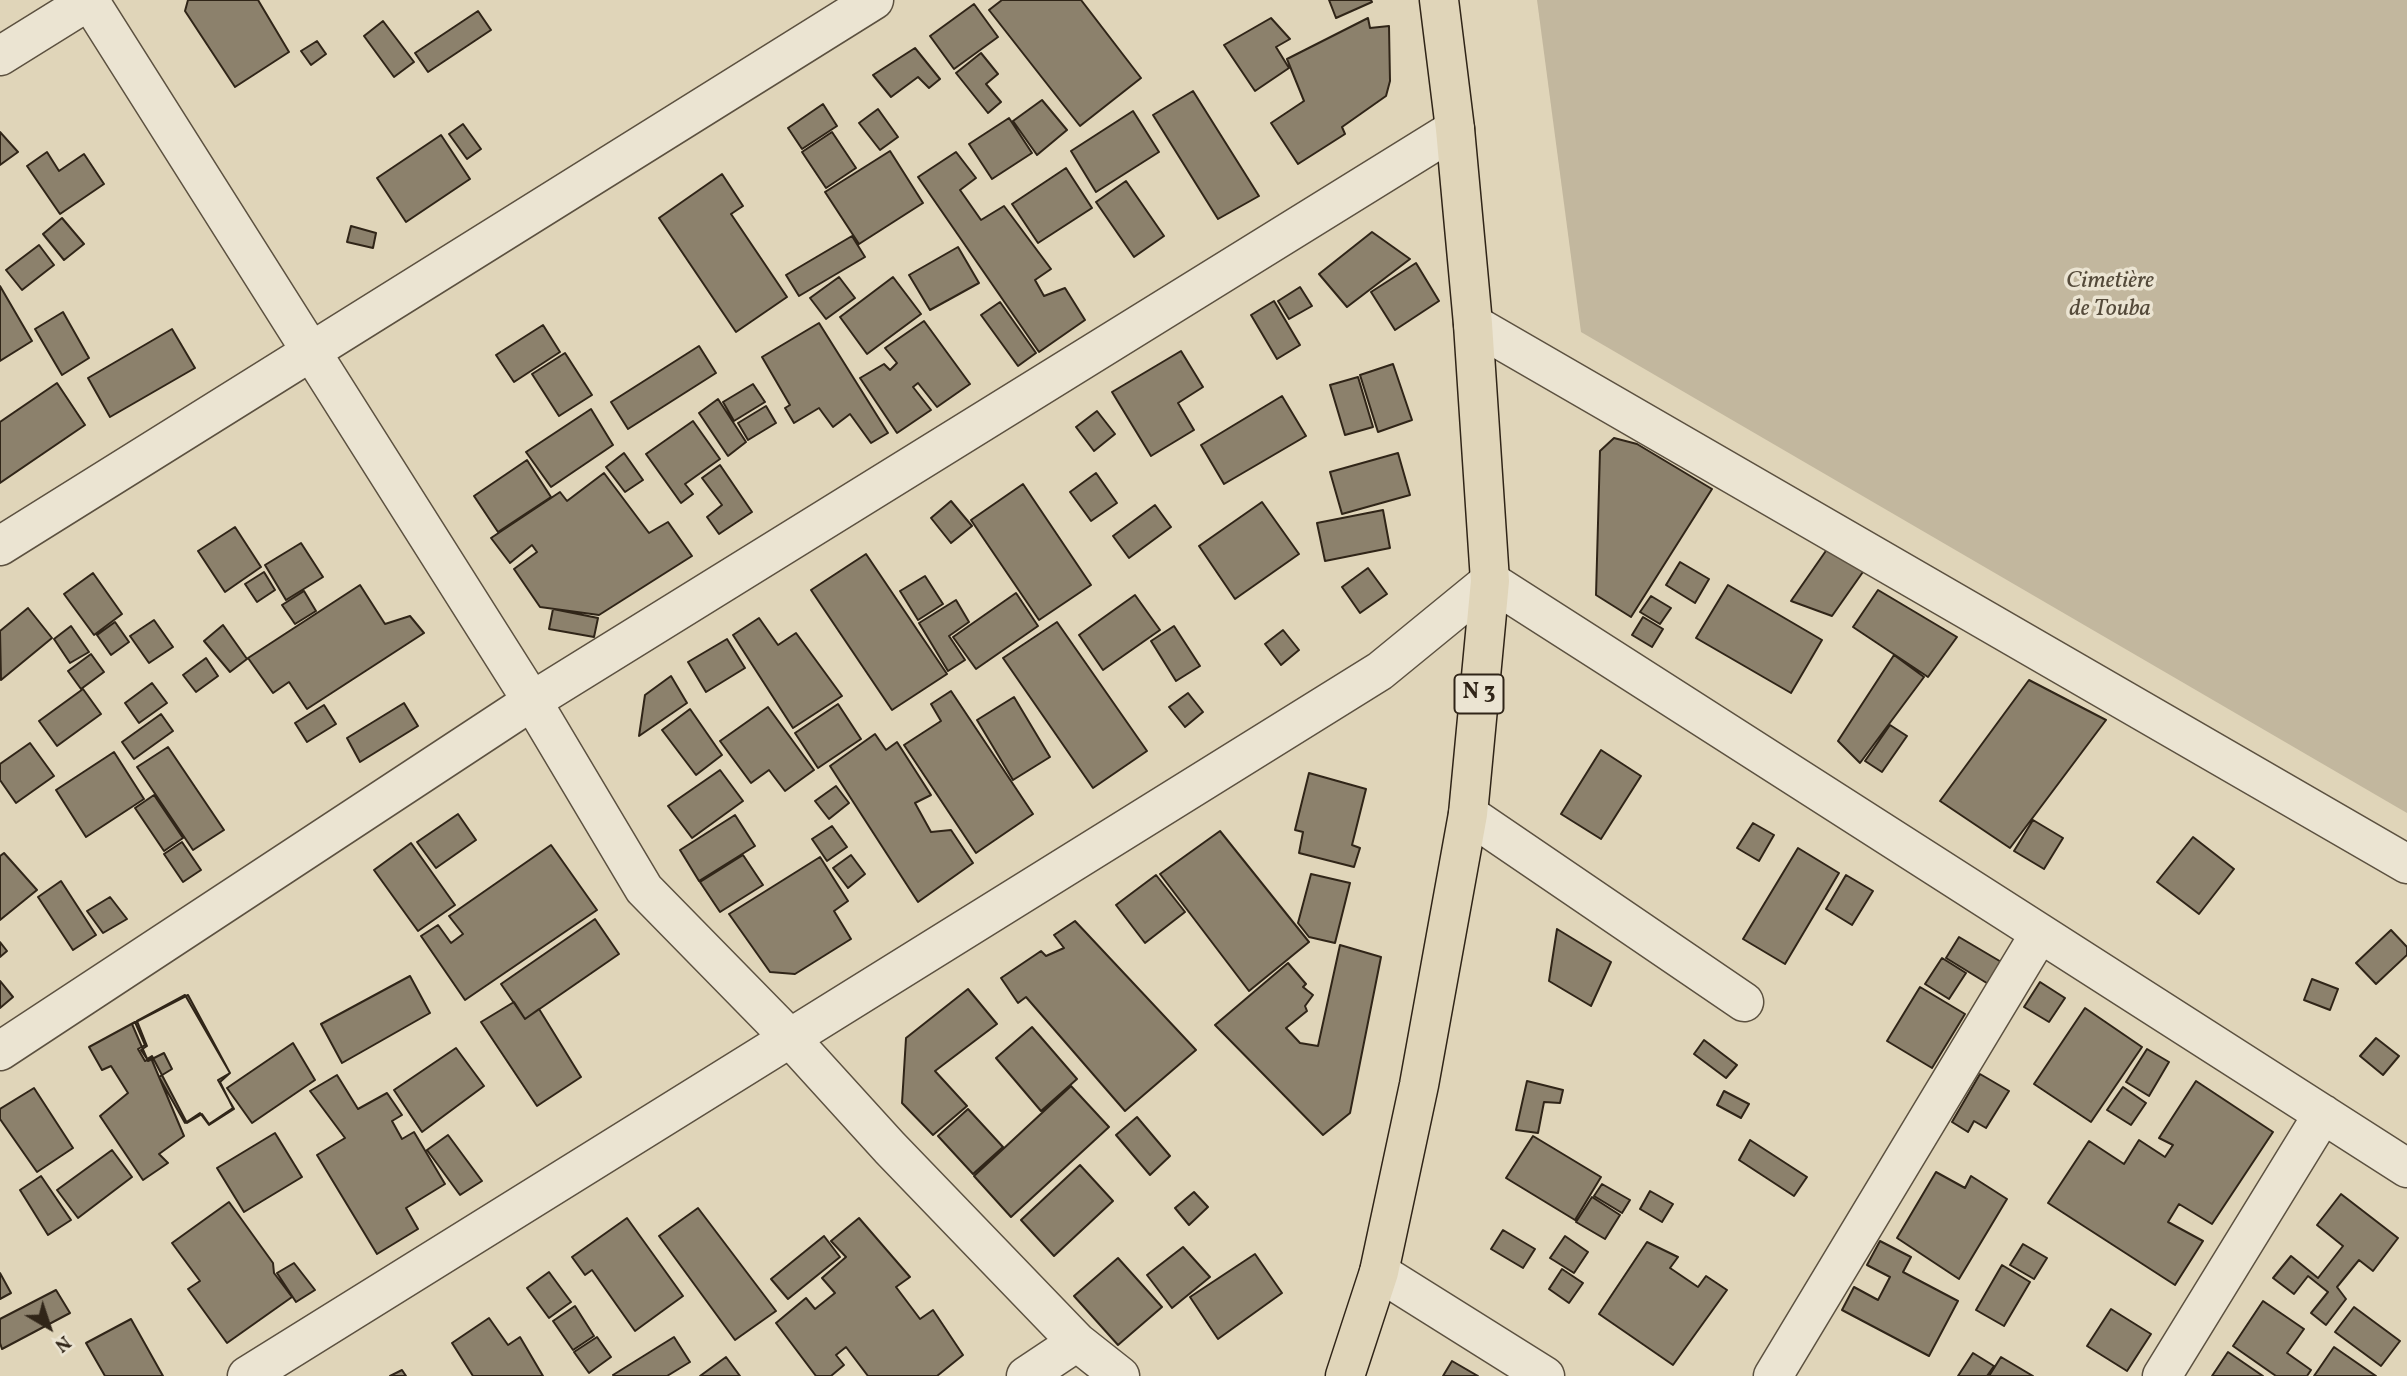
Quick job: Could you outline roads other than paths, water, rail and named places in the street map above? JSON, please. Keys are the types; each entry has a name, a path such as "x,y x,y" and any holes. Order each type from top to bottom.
{"main road":[{"name":"N 3","path":"1345,1376 1379,1272 1419,1085 1468,814 1490,582 1473,324 1455,129 1439,0"}],"street":[{"path":"0,56 89,0 532,701 644,889 790,1038 890,1148 1077,1342 1120,1376"},
{"path":"0,546 874,0"},
{"path":"0,1051 532,701 1455,129"},
{"path":"1473,324 2407,864"},
{"path":"247,1376 1380,671 1490,582 2407,1168"},
{"path":"1468,814 1744,1002"},
{"path":"1773,1376 2040,933"},
{"path":"2162,1376 2323,1114"},
{"path":"1379,1272 1545,1376"},
{"path":"1026,1376 1077,1342"}],"park label":[{"name":"Cimetière de Touba","path":"2110,297"}]}
